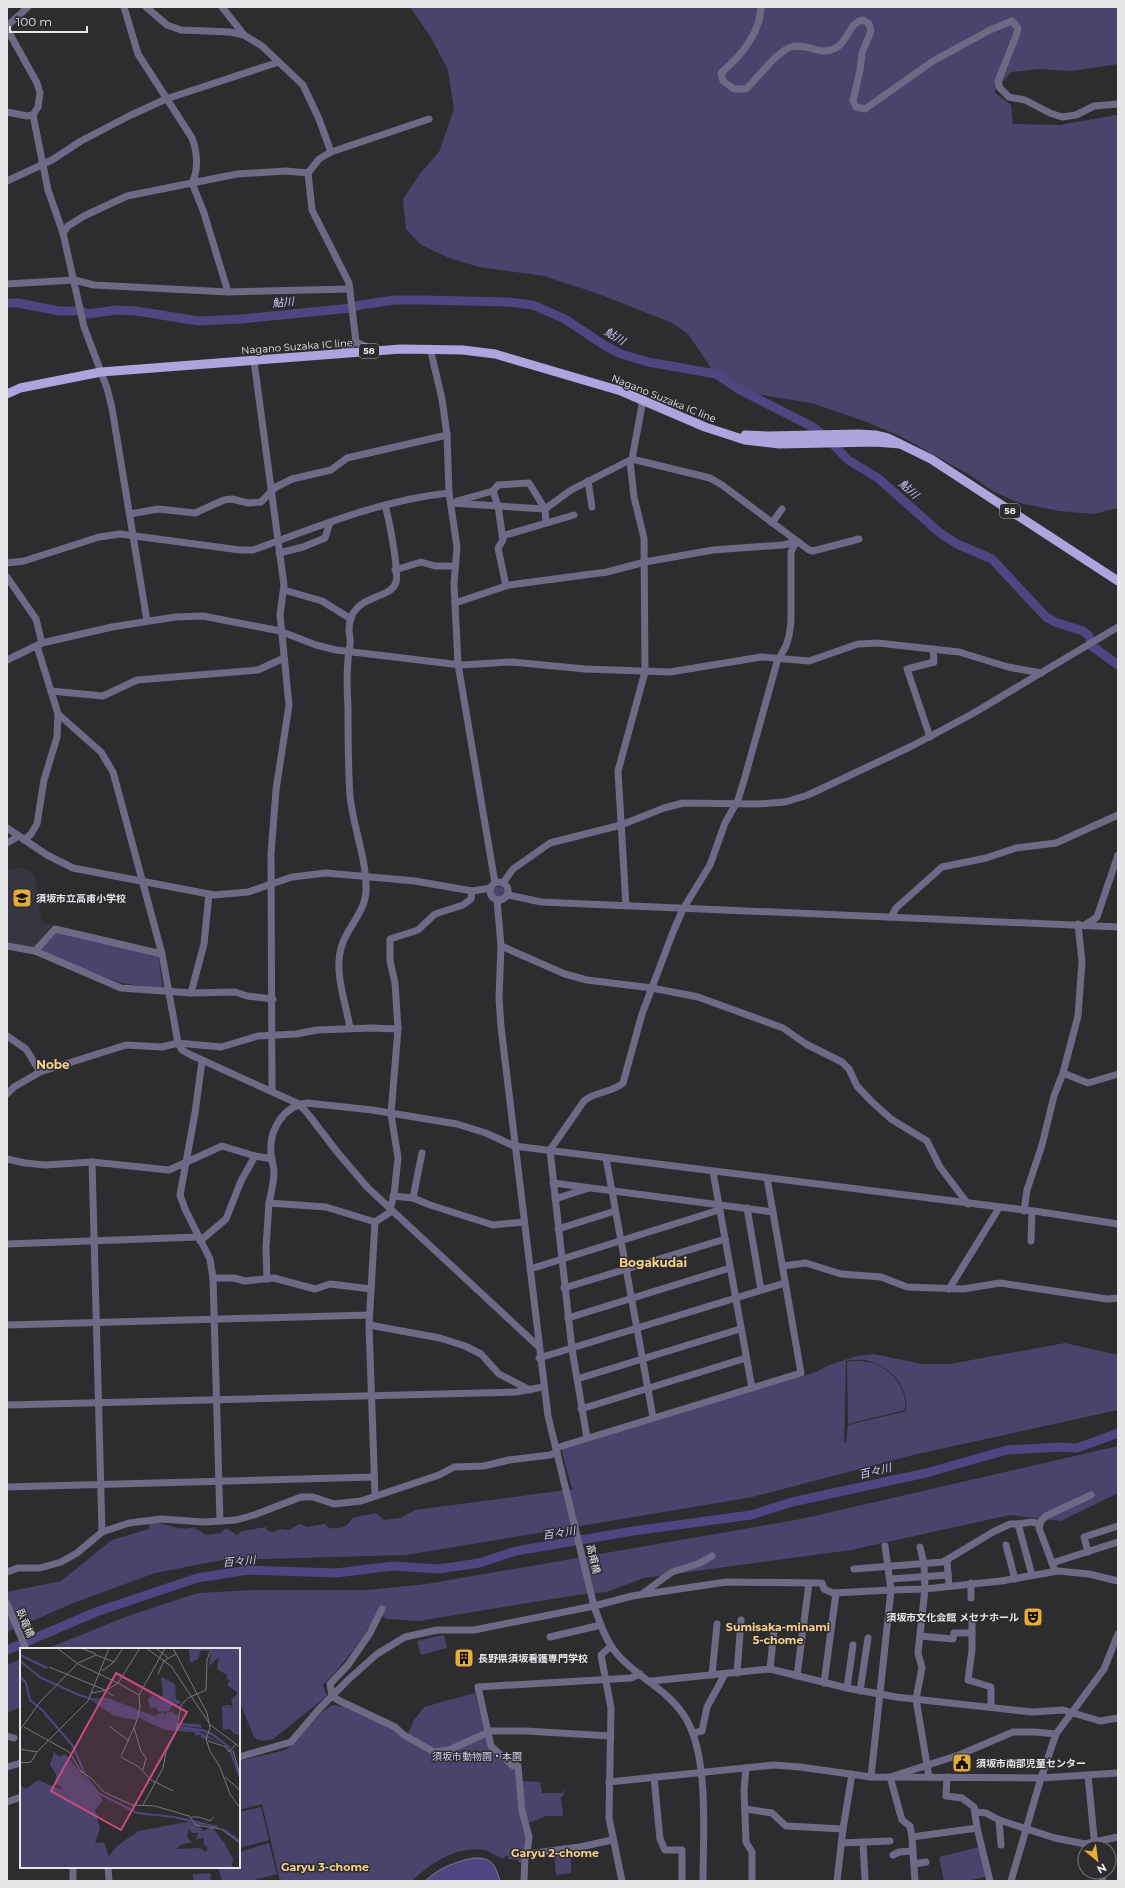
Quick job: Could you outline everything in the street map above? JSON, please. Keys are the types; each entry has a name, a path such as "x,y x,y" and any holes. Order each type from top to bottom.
{"main road":[{"name":"Nagano Suzaka IC line","path":"7,394 20,388 48,381 101,372 430,348 495,354 621,391 721,432 754,442 900,444"},
{"name":"Nagano Suzaka IC line","path":"721,432 768,436 875,435 888,438 931,459 1118,581"}],"street":[{"path":"28,7 7,27 37,82 40,99 33,115 44,163 48,190 63,233 84,327 101,372 112,408 147,622"},
{"path":"124,7 138,54 192,138 196,148 194,178 192,183 204,214 228,292"},
{"path":"146,7 167,25 180,30 230,32 244,35 262,46 302,85 319,119 331,152"},
{"path":"222,7 244,35"},
{"path":"761,7 759,25 748,45 721,73 723,81 734,89 746,89 773,61 790,47 802,46 825,52 836,48 844,42 854,24 863,20 869,24 871,30 862,53 853,101 856,107 865,109 933,61 990,30 1012,21 1018,28 998,81 1004,94 1009,97 1025,100 1050,113 1062,117 1076,115 1094,106 1118,104"},
{"path":"7,181 44,163 122,119 166,99 279,62"},
{"path":"7,112 27,116 33,115"},
{"path":"356,340 350,289 343,270 312,210 308,173 319,159 331,152 429,119"},
{"path":"63,233 68,226 109,203 127,196 256,172 308,173"},
{"path":"7,284 74,282 94,285 228,292 350,289"},
{"path":"356,340 376,351"},
{"path":"338,354 356,340"},
{"name":"高甫橋","path":"430,348 442,399 447,435 449,493 457,547 454,566 458,664 489,846 500,890 501,946 499,998 514,1146 543,1387 548,1416 594,1606 601,1625 611,1646 619,1656 640,1674 651,1681 679,1709 692,1732 697,1746 701,1773 704,1881"},
{"path":"254,360 284,590 280,615 280,631 288,684 289,705 276,790 270,854 273,999 272,1092"},
{"path":"626,906 618,771 645,672 644,538 634,497 631,460 643,400"},
{"path":"130,514 164,509 195,513 224,500 232,499 248,503 261,502 272,493 276,487 304,474 331,470 347,458 447,435"},
{"path":"451,503 544,509 588,481 631,460 710,478 722,485 796,542 813,551 859,539"},
{"path":"588,481 592,507"},
{"path":"451,503 493,491 498,484 529,482 544,509 546,523"},
{"path":"493,491 498,506 503,540 498,548 506,586"},
{"path":"7,563 24,561 99,537 120,534 240,550 253,550 330,522 385,505 422,496 449,493"},
{"path":"350,1028 341,982 339,955 342,944 356,919 365,898 366,876 364,856 355,824 350,797 347,651 350,645 348,629 353,612 359,605 394,587 396,582 394,551 385,505"},
{"path":"772,523 782,509"},
{"path":"502,536 574,515"},
{"path":"279,553 325,538 330,522"},
{"path":"299,534 301,547"},
{"path":"455,603 506,586 607,572 645,562 713,550 783,545 796,542"},
{"path":"587,1438 581,1408 564,1288 550,1150 589,1096 618,1087 623,1083 642,1014 683,909 710,865 725,823 738,800 753,752 778,658 786,646 789,636 791,622 791,552 796,542"},
{"path":"395,570 421,562 436,566 454,566"},
{"path":"7,577 36,619 39,644 58,714 57,737 44,780 37,824 31,834 7,843"},
{"path":"284,590 322,601 351,619"},
{"path":"7,660 39,644 112,627 175,617 203,616 280,631 316,645 347,651 458,664 512,662 645,672 670,672 761,657 808,662 858,644 878,643 959,652 1008,667 1041,673"},
{"path":"500,890 513,869 550,843 620,825 664,808 683,803 735,804 785,802 808,795 972,714 1118,627"},
{"path":"930,736 907,668 934,662 933,649"},
{"path":"51,691 103,696 137,680 258,670 284,658"},
{"path":"58,714 101,752 113,772 123,804 142,882 162,954 178,1043 182,1050 202,1061 298,1104 308,1114 356,1175 391,1210 538,1347"},
{"path":"891,917 896,908 942,867 986,858 1016,848 1056,843 1118,815"},
{"path":"7,828 47,855 73,868 209,894 248,892 292,877 309,874 366,876 445,885 472,891 476,894 500,890 526,894 541,902 1118,927"},
{"path":"1081,925 1097,917 1118,855"},
{"path":"375,1495 369,1315 375,1222 391,1210 398,1158 391,1114 398,1029 395,983 390,961 390,939 418,930 435,914 463,905 471,899 472,891"},
{"path":"191,993 204,944 209,894"},
{"path":"1024,1211 1027,1190 1042,1145 1054,1096 1063,1073 1073,1038 1080,997 1082,962 1081,925"},
{"path":"35,951 55,929 162,954"},
{"path":"7,946 35,951 122,988 169,990 191,993 235,992 247,996 273,999"},
{"path":"501,946 566,974 587,980 652,988 698,997 783,1028 806,1044 842,1062 849,1069 857,1086 871,1101 892,1119 927,1141 940,1167 968,1204"},
{"path":"7,1094 14,1087 40,1072 126,1045 162,1047 178,1043 221,1047 238,1040 258,1036 296,1034 317,1030 350,1028 398,1029"},
{"path":"7,1036 26,1049 40,1072"},
{"path":"202,1061 180,1195 210,1260 213,1278 220,1522"},
{"path":"1063,1073 1088,1082 1118,1074"},
{"path":"267,1279 266,1247 269,1203 274,1181 272,1139 278,1121 281,1117 298,1104 307,1103 372,1110 457,1124 486,1133 514,1146 1032,1211 1118,1224"},
{"path":"7,1159 45,1165 92,1162 169,1170 222,1146 255,1156 272,1159"},
{"path":"413,1198 422,1153"},
{"path":"7,1244 199,1239 226,1219 241,1181 255,1156"},
{"path":"606,1158 653,1417"},
{"path":"92,1162 95,1322 99,1403 102,1532"},
{"path":"712,1172 752,1388"},
{"path":"7,1572 18,1568 40,1568 61,1562 78,1553 102,1532 129,1523 161,1519 220,1522 254,1516 301,1497 312,1497 334,1504 361,1501 375,1495 432,1478 454,1467 484,1466 516,1459 550,1455 557,1450 587,1438 801,1373 767,1178"},
{"path":"553,1183 612,1190 719,1207 747,1208 773,1212"},
{"path":"555,1199 591,1187"},
{"path":"393,1196 413,1198 493,1225 524,1222"},
{"path":"269,1203 326,1207 375,1222"},
{"path":"530,1269 719,1207"},
{"path":"747,1208 761,1290"},
{"path":"949,1289 999,1208"},
{"path":"558,1229 615,1211"},
{"path":"1031,1241 1032,1211"},
{"path":"564,1288 725,1239"},
{"path":"783,1266 806,1263 842,1274 881,1277 907,1287 963,1290 1000,1283 1107,1298 1118,1298"},
{"path":"568,1318 730,1268"},
{"path":"213,1278 234,1278 245,1281 274,1278 315,1289 330,1284 371,1289"},
{"path":"540,1358 785,1283"},
{"path":"7,1325 369,1315"},
{"path":"369,1325 440,1338 465,1346 481,1354 499,1374 530,1390"},
{"path":"577,1379 740,1329"},
{"path":"581,1408 746,1358"},
{"path":"7,1406 516,1392 543,1387"},
{"path":"7,1486 374,1476"},
{"path":"1055,1571 1040,1528 1040,1521 1046,1516 1091,1495"},
{"path":"854,1569 924,1564 947,1560 993,1532 1010,1524 1032,1522 1040,1524"},
{"path":"1018,1524 1032,1574"},
{"path":"1088,1552 1084,1537 1118,1526"},
{"path":"1052,1563 1118,1542"},
{"path":"1006,1545 1015,1579"},
{"path":"871,1777 891,1590 885,1546"},
{"path":"920,1548 924,1564 925,1589 918,1653 922,1668 916,1699 929,1777"},
{"path":"640,1595 672,1572 698,1564 712,1556"},
{"path":"947,1560 949,1586"},
{"path":"240,1757 291,1742 332,1696 377,1654 405,1637 437,1630 474,1630 594,1606 640,1595 726,1582 822,1583 827,1592 836,1593 925,1589 1001,1581 1032,1574 1055,1571 1088,1574 1118,1581"},
{"path":"890,1579 948,1575"},
{"path":"797,1676 808,1583"},
{"path":"971,1583 971,1598"},
{"path":"824,1683 836,1593"},
{"name":"臥竜橋","path":"7,1604 26,1648"},
{"path":"332,1696 330,1684 348,1665 370,1633 382,1610"},
{"path":"972,1617 968,1680 991,1687 991,1707"},
{"path":"737,1673 741,1620"},
{"path":"712,1675 717,1624"},
{"path":"550,1637 601,1625"},
{"path":"770,1670 774,1630"},
{"path":"920,1636 953,1639 954,1633 972,1634"},
{"path":"1011,1881 1025,1829 1056,1734 1104,1668 1115,1646 1118,1634"},
{"path":"860,1691 868,1638"},
{"path":"847,1688 853,1645"},
{"path":"611,1646 601,1655 611,1708 609,1818 612,1840 622,1881"},
{"path":"651,1681 770,1670 860,1691 916,1699 1032,1712 1063,1710 1100,1721 1118,1718"},
{"path":"524,1881 525,1856 527,1854 529,1837 522,1810 518,1766 513,1766 491,1746 478,1687 632,1678 640,1674"},
{"path":"692,1732 702,1731 707,1707 725,1674"},
{"path":"332,1696 395,1727 404,1735 434,1752 449,1750 487,1732 526,1731 611,1736"},
{"path":"890,1777 959,1755 1013,1732 1056,1734"},
{"path":"7,1768 20,1763"},
{"path":"609,1782 774,1765 800,1767 871,1777 1041,1778 1118,1773"},
{"path":"746,1768 746,1842 752,1852 752,1881"},
{"path":"837,1881 842,1829 852,1774"},
{"path":"1088,1775 1094,1840"},
{"path":"654,1777 660,1840 665,1850 682,1850 682,1881"},
{"path":"890,1777 902,1820 910,1826 915,1881"},
{"path":"947,1777 946,1796 962,1798 974,1807 976,1812 977,1828 990,1881"},
{"path":"7,1802 20,1797"},
{"path":"745,1809 772,1813 786,1826 842,1829"},
{"path":"976,1812 986,1814 1025,1829 1077,1842"},
{"path":"999,1820 1001,1845"},
{"path":"912,1837 977,1828"},
{"path":"527,1854 580,1847 612,1840"},
{"path":"841,1843 890,1841"},
{"path":"863,1842 865,1879"},
{"path":"893,1855 899,1852 913,1850"},
{"path":"914,1864 926,1862"},
{"path":"73,1868 73,1881"},
{"path":"108,1868 109,1881"}],"shaded area":[{"name":"須坂市立高甫小学校","path":"21,867 34,874 42,923 53,925 34,948 7,943 7,870"},
{"path":"475,1858 490,1861 497,1871 500,1881 425,1881 436,1872 448,1866"}],"green space":[{"path":"410,7 1118,7 1118,64 1072,71 1040,69 1011,72 994,92 1011,105 1013,124 1060,125 1116,115 1118,117 1118,508 1094,514 1059,511 1019,503 993,491 970,475 902,437 867,422 811,403 744,392 718,378 688,334 672,323 599,294 544,276 479,267 449,258 420,244 406,229 403,199 419,175 439,152 454,109 448,70 430,36"},
{"path":"499,886 503,888 505,892 503,896 499,898 495,896 493,892 495,888"},
{"path":"55,930 158,954 163,989 121,983 38,951"},
{"path":"1065,1343 1118,1355 1118,1410 917,1454 752,1497 406,1555 222,1560 155,1573 71,1604 7,1632 7,1592 61,1581 112,1540 149,1529 149,1523 160,1523 176,1528 193,1527 206,1535 221,1533 226,1528 237,1535 242,1531 266,1527 268,1531 274,1532 279,1529 289,1530 300,1524 307,1527 325,1524 329,1528 336,1528 345,1526 352,1518 376,1513 384,1520 400,1518 415,1510 574,1489 571,1486 562,1451 564,1449 816,1372 829,1365 857,1356 874,1354 922,1364 950,1364","holes":["846,1361 869,1361 892,1373 905,1394 906,1411 848,1425 846,1442 844,1443"]},
{"path":"847,1362 874,1363 886,1369 899,1384 902,1390 905,1410 848,1424"},
{"path":"1118,1446 1118,1493 1061,1521 1010,1515 851,1550 644,1578 606,1592 577,1595 419,1621 387,1619 377,1613 366,1633 353,1651 323,1685 327,1696 273,1739 263,1741 254,1737 240,1702 240,1648 48,1648 128,1616 198,1593 252,1590 368,1590 427,1584 801,1519"},
{"path":"444,1635 447,1648 421,1655 417,1641"},
{"path":"20,1659 20,1707 7,1713 7,1665"},
{"path":"475,1693 484,1730 451,1748 433,1749 408,1734 414,1720 424,1707"},
{"name":"須坂市動物園・本園","path":"332,1705 355,1710 369,1716 433,1752 485,1734 490,1748 517,1768 527,1837 522,1863 519,1863 518,1860 508,1859 509,1856 505,1856 504,1859 484,1850 474,1849 454,1853 435,1862 412,1881 280,1881 262,1804 240,1810 240,1761 285,1750 291,1746 322,1712"},
{"path":"521,1781 540,1782 542,1793 562,1793 564,1789 564,1794 561,1798 563,1816 546,1816 529,1823 526,1818"},
{"path":"261,1807 269,1840 240,1848 240,1812"},
{"path":"269,1843 277,1874 250,1881 222,1881 218,1868 240,1868 240,1852"},
{"path":"979,1847 987,1876 968,1881 944,1881 939,1857"},
{"path":"571,1850 571,1873 556,1875 554,1853"},
{"path":"210,1873 211,1881 193,1881 193,1874"}],"waterway":[{"name":"鮎川","path":"7,303 18,303 59,311 81,311 88,314 116,310 136,311 199,321 241,319 351,308 360,305 395,300 508,302 533,305 565,319 604,345 621,354 648,362 716,374 740,390 813,427 829,440 848,460 878,478 940,533 957,544 992,559 1046,617 1055,622 1083,631 1089,636 1092,646 1118,665"},
{"name":"百々川","path":"7,1650 96,1612 197,1578 248,1570 336,1573 393,1566 439,1569 479,1563 516,1551 633,1531 751,1515 792,1502 926,1473 1007,1450 1060,1447 1077,1448 1118,1433"}],"place":[{"name":"須坂市立高甫小学校","path":"22,898"},
{"name":"須坂市文化会館 メセナホール","path":"1033,1617"},
{"name":"長野県須坂看護専門学校","path":"464,1658"},
{"name":"須坂市南部児童センター","path":"962,1763"}],"district":[{"name":"Nobe","path":"53,1065"},
{"name":"Bogakudai","path":"653,1263"},
{"name":"Sumisaka-minami 5-chome","path":"778,1633"},
{"name":"Garyu 2-chome","path":"555,1853"},
{"name":"Garyu 3-chome","path":"325,1867"}]}
